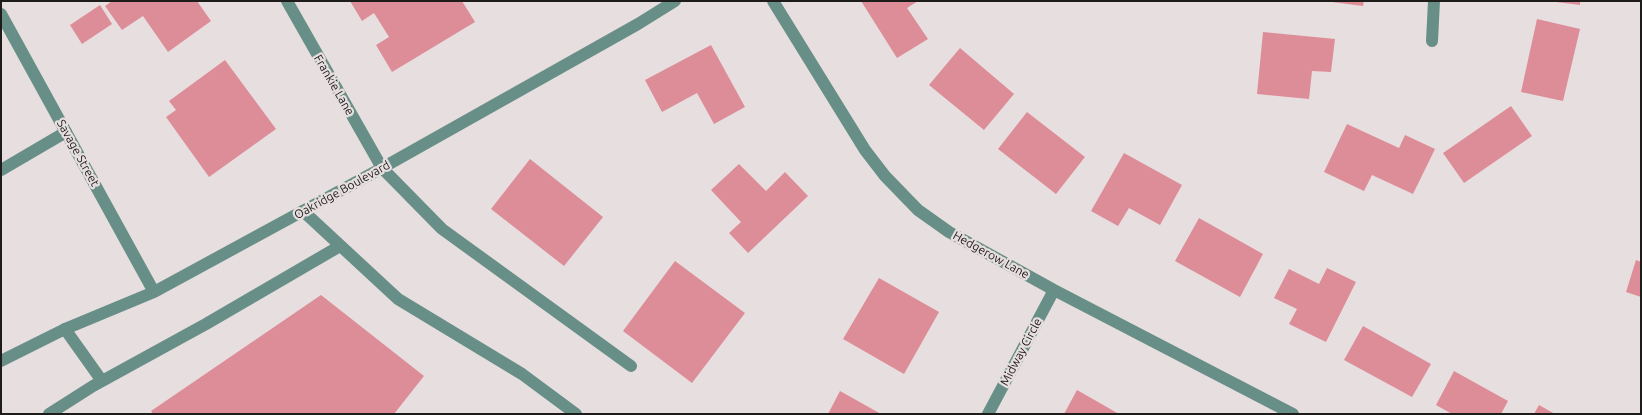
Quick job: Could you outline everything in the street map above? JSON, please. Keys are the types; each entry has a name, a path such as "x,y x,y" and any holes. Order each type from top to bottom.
{"street":[{"name":"Frankie Lane","path":"287,1 382,168 442,228 631,366"},
{"name":"Oakridge Boulevard","path":"1,361 65,329 154,292 382,168 638,24 675,1"},
{"name":"Hedgerow Lane","path":"773,1 865,150 892,183 918,210 949,232 1054,290 1293,414"},
{"path":"1432,41 1434,1"},
{"name":"Savage Street","path":"1,14 154,292"},
{"path":"1,170 66,132"},
{"path":"303,211 398,299 522,374 576,414"},
{"path":"49,414 102,381 206,324 340,246"},
{"name":"Midway Circle","path":"988,414 1054,290"},
{"path":"65,329 102,381"}],"building":[{"path":"112,1 197,1 211,21 168,52 143,16 122,30 105,6"},
{"path":"350,1 462,1 475,22 392,72 376,45 389,37 374,13 362,21"},
{"path":"861,1 918,1 907,8 928,39 897,58"},
{"path":"1324,1 1364,1 1363,6"},
{"path":"1548,1 1580,1 1580,5"},
{"path":"100,5 112,24 82,44 70,25"},
{"path":"1537,19 1580,29 1563,101 1521,92"},
{"path":"1263,32 1335,39 1331,72 1312,71 1309,99 1257,94"},
{"path":"711,45 745,107 714,124 697,93 662,112 645,80"},
{"path":"960,48 1014,94 984,130 929,85"},
{"path":"225,60 276,129 209,177 166,117 176,110 169,101"},
{"path":"1511,106 1532,136 1464,183 1443,153"},
{"path":"1027,112 1085,157 1056,194 998,149"},
{"path":"1347,124 1399,148 1405,135 1435,149 1413,194 1372,175 1364,191 1324,172"},
{"path":"1124,153 1182,185 1160,225 1129,208 1118,226 1091,211"},
{"path":"530,159 603,217 564,266 491,209"},
{"path":"739,164 766,191 785,172 808,196 748,253 729,233 741,222 711,190"},
{"path":"1199,218 1263,254 1240,297 1175,261"},
{"path":"1636,260 1641,262 1641,297 1626,292"},
{"path":"675,261 745,313 692,383 623,331"},
{"path":"1327,268 1356,282 1326,342 1289,324 1297,309 1274,298 1289,269 1319,284"},
{"path":"879,278 939,312 904,374 843,339"},
{"path":"321,295 424,376 394,414 153,414 151,411"},
{"path":"1363,326 1431,364 1412,397 1344,360"},
{"path":"1454,371 1508,401 1501,414 1452,414 1436,405"},
{"path":"1077,390 1119,414 1064,414"},
{"path":"840,391 881,414 828,414"},
{"path":"1539,405 1555,414 1534,414"}]}
